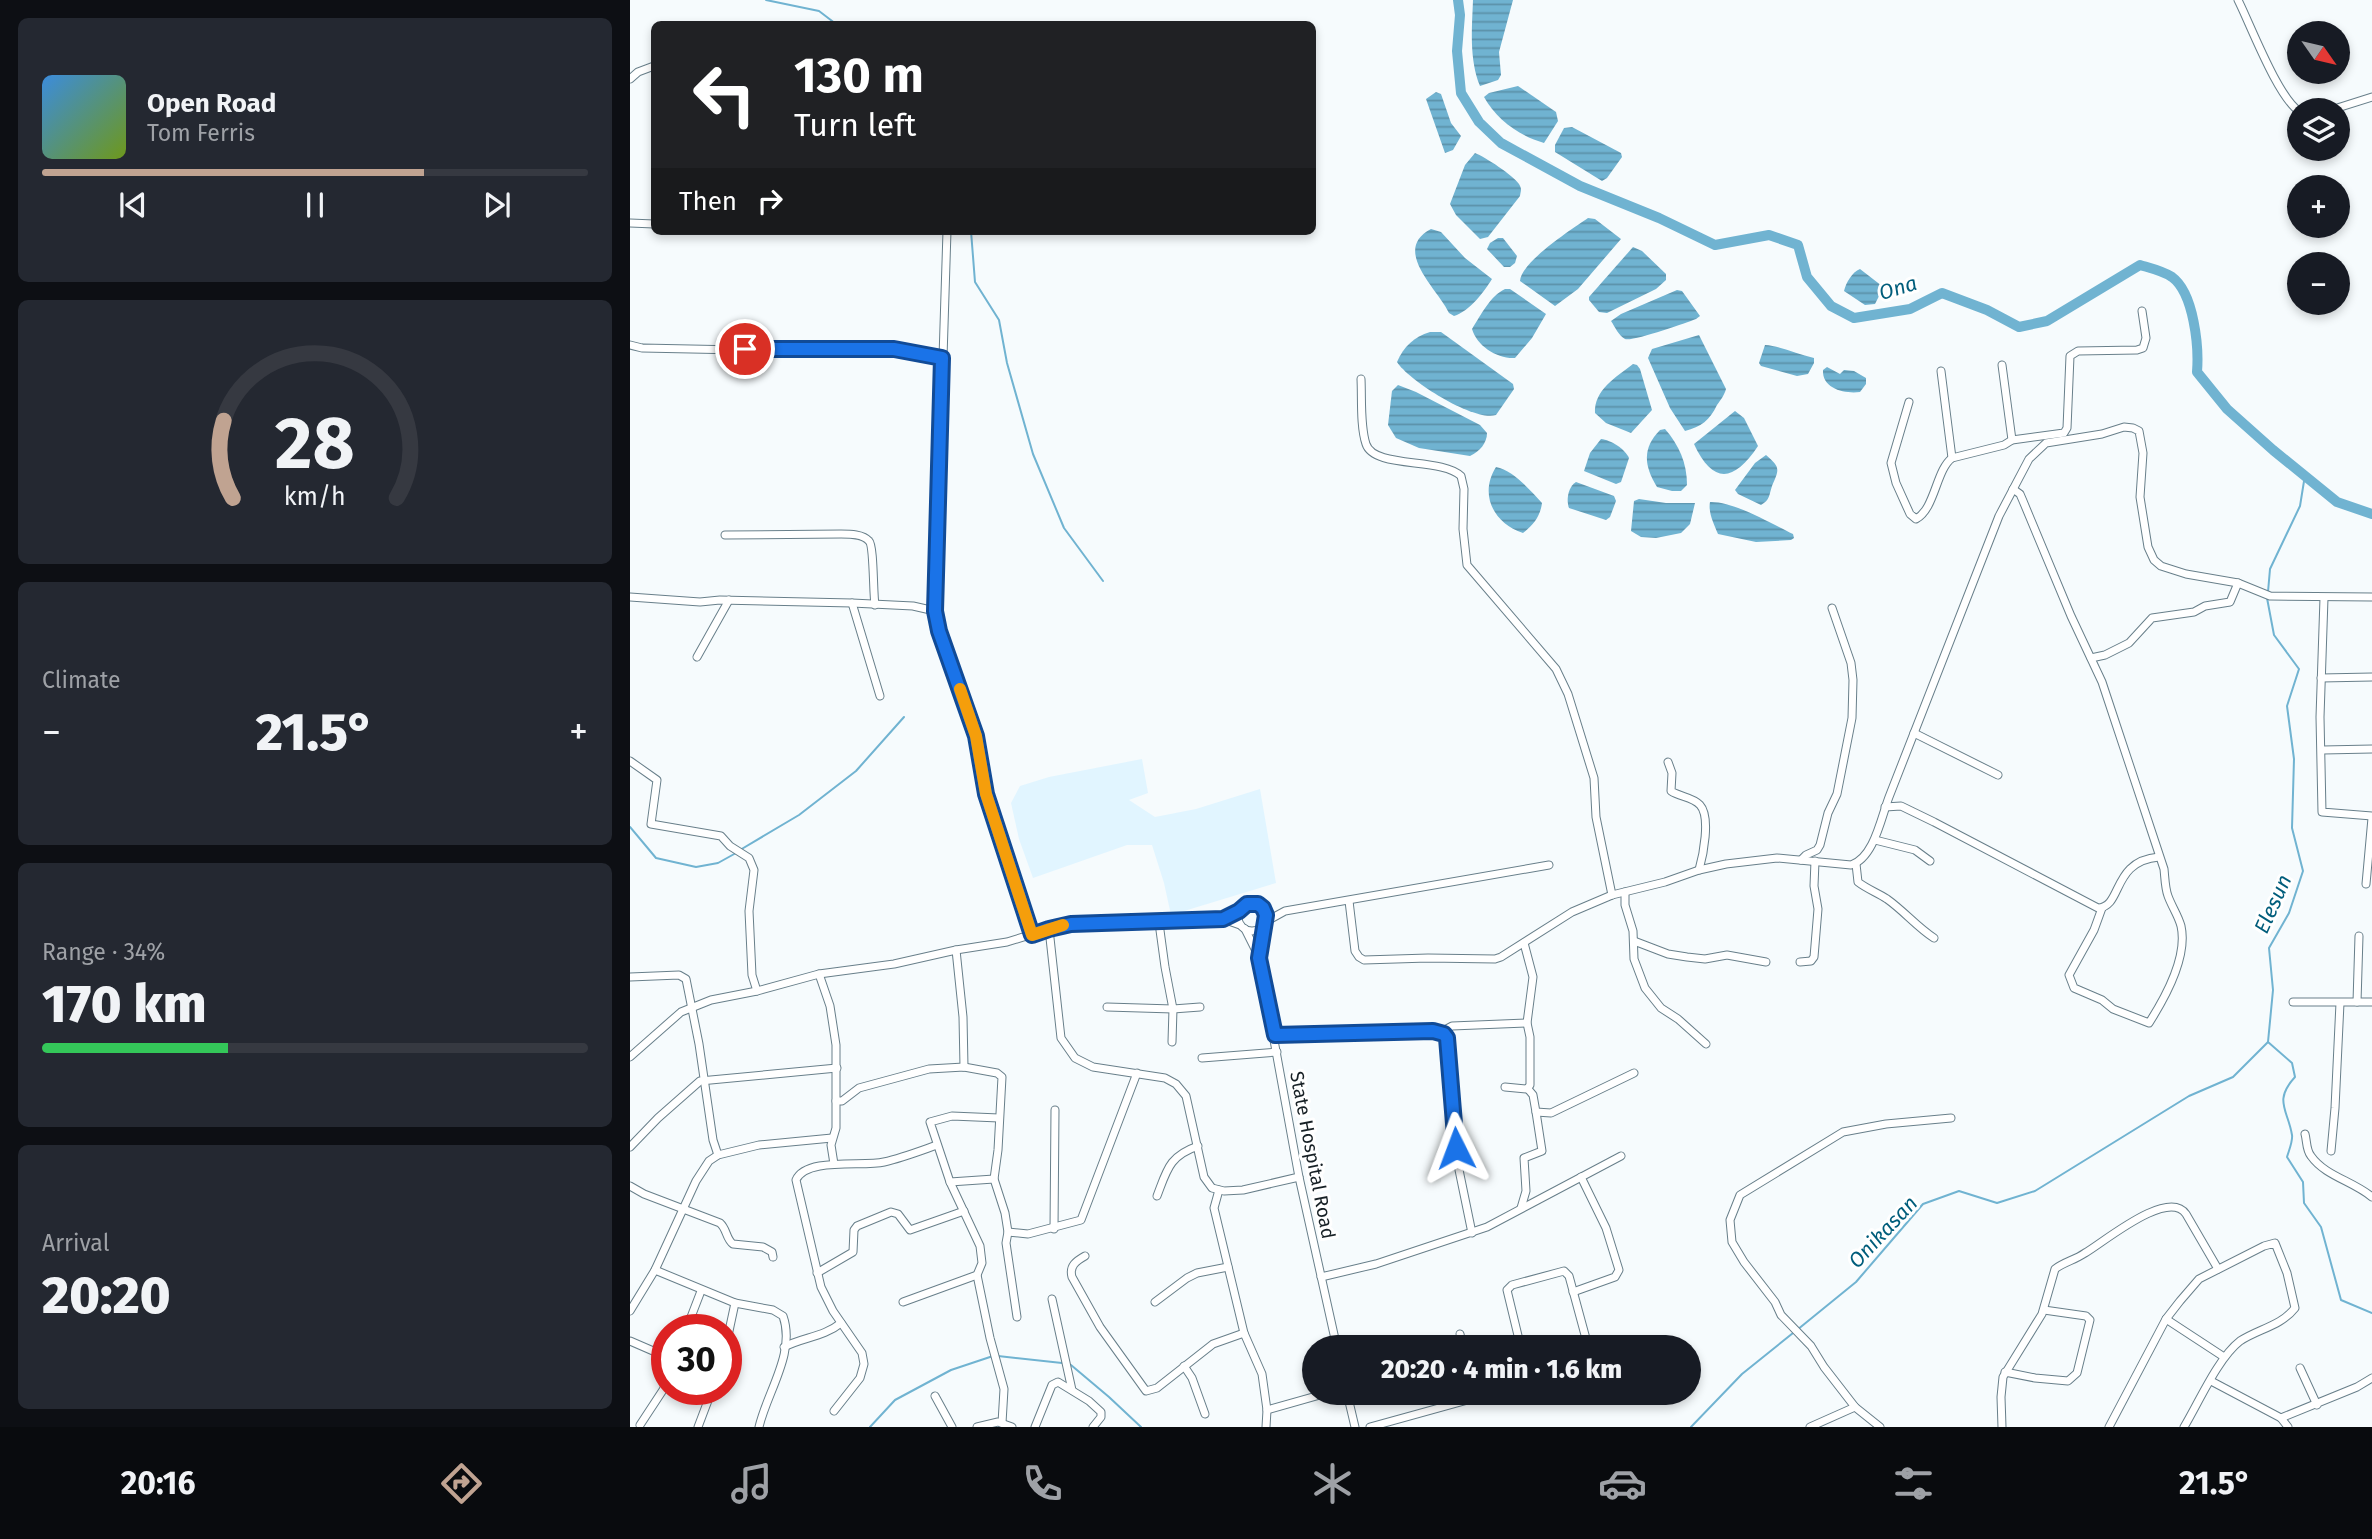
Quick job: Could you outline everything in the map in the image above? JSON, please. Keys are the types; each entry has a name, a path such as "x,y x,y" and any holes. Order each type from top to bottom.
{"street":[{"path":"2238,0 2287,99"},
{"path":"630,79 638,72 651,67"},
{"path":"2350,104 2372,97"},
{"path":"630,223 651,224"},
{"path":"947,235 935,611 939,631 976,736 986,794 1032,935"},
{"path":"1909,402 1891,463 1896,483 1914,518 1921,516 1937,487 1946,462 1952,458 2004,445 2012,440 2061,434 2067,428 2068,359 2071,353 2143,348 2146,338 2142,310"},
{"path":"630,345 642,348 786,351 894,349 942,358"},
{"path":"2002,365 2012,440"},
{"path":"1941,371 1952,458"},
{"path":"1361,379 1365,441 1369,451 1392,460 1445,467 1461,477 1464,489 1463,529 1467,565 1556,669 1564,684 1594,778 1596,817 1612,895"},
{"path":"1349,901 1354,951 1364,960 1495,959 1572,912 1612,895 1665,882 1699,870 1777,858 1851,865 1861,861 1875,840 1885,807 1999,516 2029,459 2046,443 2124,427 2136,429 2142,439 2140,497 2148,547 2154,560 2168,569 2238,583 2266,594 2324,598 2372,597"},
{"path":"2037,436 2042,447"},
{"path":"2013,489 2020,494 2109,702 2164,869 2168,896 2177,914 2182,935 2178,964 2161,1005 2149,1023 2113,1009 2102,1000 2074,988 2069,975 2094,930 2102,908 2110,904 2127,870 2143,860 2159,857"},
{"path":"725,536 853,534 866,539 873,548 872,590 875,605"},
{"path":"2091,658 2105,655 2129,643 2152,618 2194,612 2209,605 2230,602 2238,583"},
{"path":"630,597 699,602 729,600 852,603 913,606 935,611"},
{"path":"2324,598 2321,678 2322,813 2372,817 2366,884"},
{"path":"697,657 729,600"},
{"path":"852,603 880,696"},
{"path":"1801,860 1817,850 1821,842 1828,813 1837,794 1852,718 1851,663 1832,608"},
{"path":"2321,678 2372,677"},
{"path":"1914,733 1998,775"},
{"path":"2323,750 2372,748"},
{"path":"630,761 657,780 651,824 721,836 751,861 754,870 749,911 752,975 757,991"},
{"path":"1668,762 1672,773 1671,791 1698,803 1704,811 1705,839 1699,870"},
{"path":"1885,807 1901,806 2083,901 2102,908"},
{"path":"1875,840 1915,850 1930,861"},
{"path":"1800,962 1811,961 1814,957 1818,909 1814,886 1815,861"},
{"path":"1856,864 1858,882 1888,900 1934,938"},
{"path":"630,1057 674,1017 692,1007 820,974 903,962 1007,942 1071,924 1223,919 1251,903 1284,911 1549,865"},
{"path":"1625,892 1625,905 1634,942 1634,959 1641,980 1661,1009 1678,1019 1706,1044"},
{"path":"1261,906 1265,912 1264,924"},
{"path":"1239,911 1238,918 1259,958"},
{"path":"1223,919 1253,931 1284,911"},
{"path":"1159,923 1173,1009 1172,1042"},
{"name":"State Hospital Road","path":"1264,924 1259,958 1299,1177 1333,1335"},
{"path":"1049,929 1061,1038 1075,1058 1088,1066 1172,1080 1181,1089 1191,1111 1204,1177 1208,1184 1219,1190 1243,1190 1299,1177"},
{"path":"2357,1002 2358,936"},
{"path":"1634,942 1668,954 1687,957 1704,959 1727,956 1766,962"},
{"path":"1521,1208 1526,1191 1524,1158 1542,1151 1533,1095 1528,1089 1530,1037 1527,1023 1533,977 1524,943"},
{"path":"956,950 964,1067"},
{"path":"630,977 657,974 683,976 688,986 713,1139 718,1155"},
{"path":"820,974 834,1026 837,1068 836,1128 832,1138 834,1164"},
{"path":"2293,1002 2372,1002"},
{"path":"2331,1151 2336,1108 2340,1003"},
{"path":"1107,1007 1200,1007"},
{"path":"1275,1035 1441,1032 1452,1026 1527,1023"},
{"path":"1441,1032 1447,1038 1458,1165 1472,1233"},
{"path":"1202,1058 1278,1052"},
{"path":"836,1101 842,1101 859,1088 887,1082 917,1071 964,1067 997,1073 1002,1077 994,1179 1005,1213 1008,1232 1006,1243 1017,1317"},
{"path":"630,1147 695,1083 837,1068"},
{"path":"1008,1232 1028,1234 1054,1229 1074,1224 1084,1217 1137,1073"},
{"path":"1535,1112 1550,1113 1633,1073"},
{"path":"1505,1087 1528,1089"},
{"path":"1054,1229 1055,1110"},
{"path":"999,1118 952,1116 936,1119 930,1122 930,1126 982,1256 977,1275 1003,1389 1002,1423"},
{"path":"1880,1427 1855,1407 1811,1346 1781,1315 1775,1302 1732,1242 1730,1220 1740,1195 1762,1180 1780,1173 1803,1155 1843,1132 1886,1124 1951,1118"},
{"path":"2305,1134 2310,1156 2329,1173 2349,1181 2372,1197"},
{"path":"630,1311 655,1270 703,1169 718,1155 759,1145 832,1138"},
{"path":"834,1411 860,1378 864,1364 862,1353 826,1297 817,1273 796,1180 802,1171 834,1164 883,1163 937,1145"},
{"path":"1157,1196 1170,1163 1185,1150 1198,1146"},
{"path":"1321,1277 1376,1264 1487,1227 1621,1156"},
{"path":"1573,1292 1615,1278 1619,1269 1606,1228 1581,1177"},
{"path":"950,1181 994,1179"},
{"path":"630,1185 644,1194 720,1223 733,1244 763,1247 772,1252 773,1257"},
{"path":"1219,1190 1214,1208 1244,1333 1262,1374 1268,1410 1266,1427"},
{"path":"2002,1427 2001,1387 2005,1372 2044,1310 2055,1269 2089,1251 2143,1214 2176,1206 2183,1209 2218,1269"},
{"path":"817,1273 853,1252 854,1230 857,1226 891,1212 898,1214 909,1230 964,1211"},
{"path":"2109,1427 2166,1319 2199,1279 2275,1243 2296,1306 2285,1318 2240,1341 2224,1357 2184,1427"},
{"path":"1085,1256 1074,1263 1072,1277 1100,1327 1146,1391 1153,1391 1213,1344 1244,1333"},
{"path":"1155,1301 1197,1273 1228,1267"},
{"path":"655,1270 735,1303 780,1313 785,1321 780,1371 759,1427"},
{"path":"1518,1335 1507,1294 1508,1287 1564,1271 1569,1276 1585,1335"},
{"path":"903,1302 977,1275"},
{"path":"692,1314 701,1290"},
{"path":"1052,1299 1072,1390"},
{"path":"733,1314 735,1303"},
{"path":"2005,1372 2064,1381 2071,1380 2077,1373 2091,1320 2086,1316 2044,1310"},
{"path":"2166,1319 2224,1357"},
{"path":"784,1346 813,1338 841,1323"},
{"path":"785,1335 793,1342"},
{"path":"630,1341 651,1350"},
{"path":"1184,1366 1192,1378 1205,1414"},
{"path":"2300,1368 2317,1405"},
{"path":"2281,1418 2317,1405 2372,1378"},
{"path":"2211,1381 2281,1418 2288,1427"},
{"path":"1035,1427 1052,1385 1058,1382 1101,1412 1101,1417 1093,1427"},
{"path":"935,1396 952,1427"},
{"path":"1268,1410 1302,1400"},
{"path":"640,1424 653,1405"},
{"path":"698,1427 706,1405"},
{"path":"1350,1405 1355,1427"},
{"path":"1370,1427 1445,1405"},
{"path":"1810,1427 1855,1407"},
{"path":"977,1427 1002,1423 1012,1427"}],"shaded area":[{"path":"1142,759 1148,793 1129,800 1155,817 1196,809 1260,789 1276,883 1171,915 1152,845 1127,845 1033,878 1019,839 1011,803 1020,786 1049,777"}],"water":[{"path":"1473,0 1513,0 1499,52 1501,75 1498,80 1480,86 1473,54"},
{"path":"1518,86 1556,112 1558,121 1544,143 1509,126 1484,97 1489,93"},
{"path":"1436,92 1441,94 1451,123 1461,136 1453,150 1445,153 1426,99"},
{"path":"1572,127 1621,153 1622,157 1607,178 1602,181 1555,152 1555,145 1564,128"},
{"path":"1475,153 1511,176 1521,190 1520,196 1488,237 1480,239 1456,215 1450,204 1465,165"},
{"path":"1588,218 1595,219 1621,239 1578,289 1555,306 1520,281 1523,273 1548,246"},
{"path":"1431,229 1441,232 1465,258 1492,279 1471,306 1454,316 1449,313 1428,281 1416,258 1415,248 1420,238"},
{"path":"1503,238 1517,256 1510,267 1504,267 1487,249 1490,243"},
{"path":"1633,247 1642,251 1666,274 1666,280 1656,289 1607,313 1599,312 1589,297"},
{"path":"1860,269 1882,286 1885,293 1880,294 1875,304 1865,305 1844,291 1850,278"},
{"path":"1505,289 1510,289 1546,314 1532,338 1515,358 1501,356 1483,346 1472,329 1490,301"},
{"path":"1677,290 1682,291 1700,316 1671,328 1630,339 1621,336 1611,321 1621,314"},
{"path":"1430,332 1441,332 1513,384 1514,389 1496,415 1486,416 1473,412 1443,398 1414,379 1397,362 1410,343"},
{"path":"1699,335 1726,389 1708,419 1685,431 1670,408 1648,358 1652,349"},
{"path":"1765,345 1814,358 1814,363 1808,374 1797,376 1761,366 1759,363"},
{"path":"1633,364 1640,369 1652,410 1631,433 1606,423 1595,413 1602,391"},
{"path":"1827,367 1840,374 1844,370 1854,371 1866,378 1866,384 1860,392 1836,389 1826,382 1823,370"},
{"path":"1398,385 1480,425 1487,433 1482,446 1470,456 1419,448 1396,438 1388,425 1392,391"},
{"path":"1735,411 1744,418 1758,446 1741,467 1724,474 1709,467 1694,444"},
{"path":"1665,429 1684,462 1687,485 1681,491 1657,487 1649,472 1647,457 1650,444 1660,430"},
{"path":"1601,439 1617,446 1629,458 1621,482 1616,484 1584,471 1590,453"},
{"path":"1766,455 1776,466 1777,472 1769,497 1761,505 1735,490 1755,463"},
{"path":"1496,467 1515,477 1542,503 1536,520 1523,533 1504,522 1492,506 1489,487"},
{"path":"1576,482 1614,496 1616,501 1610,517 1606,520 1569,508 1568,494"},
{"path":"1639,499 1695,503 1690,524 1681,533 1656,538 1641,537 1631,531 1634,501"},
{"path":"1710,502 1730,505 1752,514 1793,534 1794,538 1756,542 1718,534"}],"waterway":[{"path":"766,0 819,11 832,21"},
{"name":"Ona","path":"1458,0 1460,15 1457,51 1461,93 1479,122 1501,143 1580,186 1659,218 1715,245 1769,235 1798,245 1807,277 1831,306 1854,318 1910,309 1942,293 1987,310 2019,327 2047,321 2140,265 2172,277 2185,295 2194,321 2197,372 2227,409 2337,502 2372,514"},
{"path":"971,235 975,282 999,320 1007,363 1033,454 1064,528 1103,581"},
{"name":"Elesun","path":"2268,592 2270,569 2300,506 2305,475"},
{"name":"Elesun","path":"2267,598 2274,635 2299,669 2287,706 2294,759 2292,828 2303,871 2289,913 2269,948 2273,990 2268,1042 2292,1063 2295,1077 2288,1085 2283,1099 2292,1137 2287,1157 2303,1182 2304,1203 2321,1227 2341,1300 2372,1313"},
{"path":"740,850 799,815 856,771 904,717"},
{"path":"630,827 656,858 696,867 718,863 736,853"},
{"name":"Onikasan","path":"1797,1330 1856,1282 1923,1204 1959,1191 1997,1203 2035,1191 2189,1096 2233,1077 2268,1042"},
{"name":"Onikasan","path":"1691,1427 1742,1374 1793,1333"},
{"path":"870,1427 895,1400 951,1370 993,1356"},
{"path":"998,1356 1062,1363"},
{"path":"1071,1365 1141,1427"}],"slow traffic":[{"path":"960,689 978,744 986,794 1032,935 1063,925"}],"route":[{"path":"745,349 894,349 942,358 935,611 939,631 976,736 986,794 1032,935 1071,924 1223,919 1247,904 1258,904 1266,915 1259,958 1275,1035 1433,1031 1444,1034 1447,1038 1456,1148"}]}
